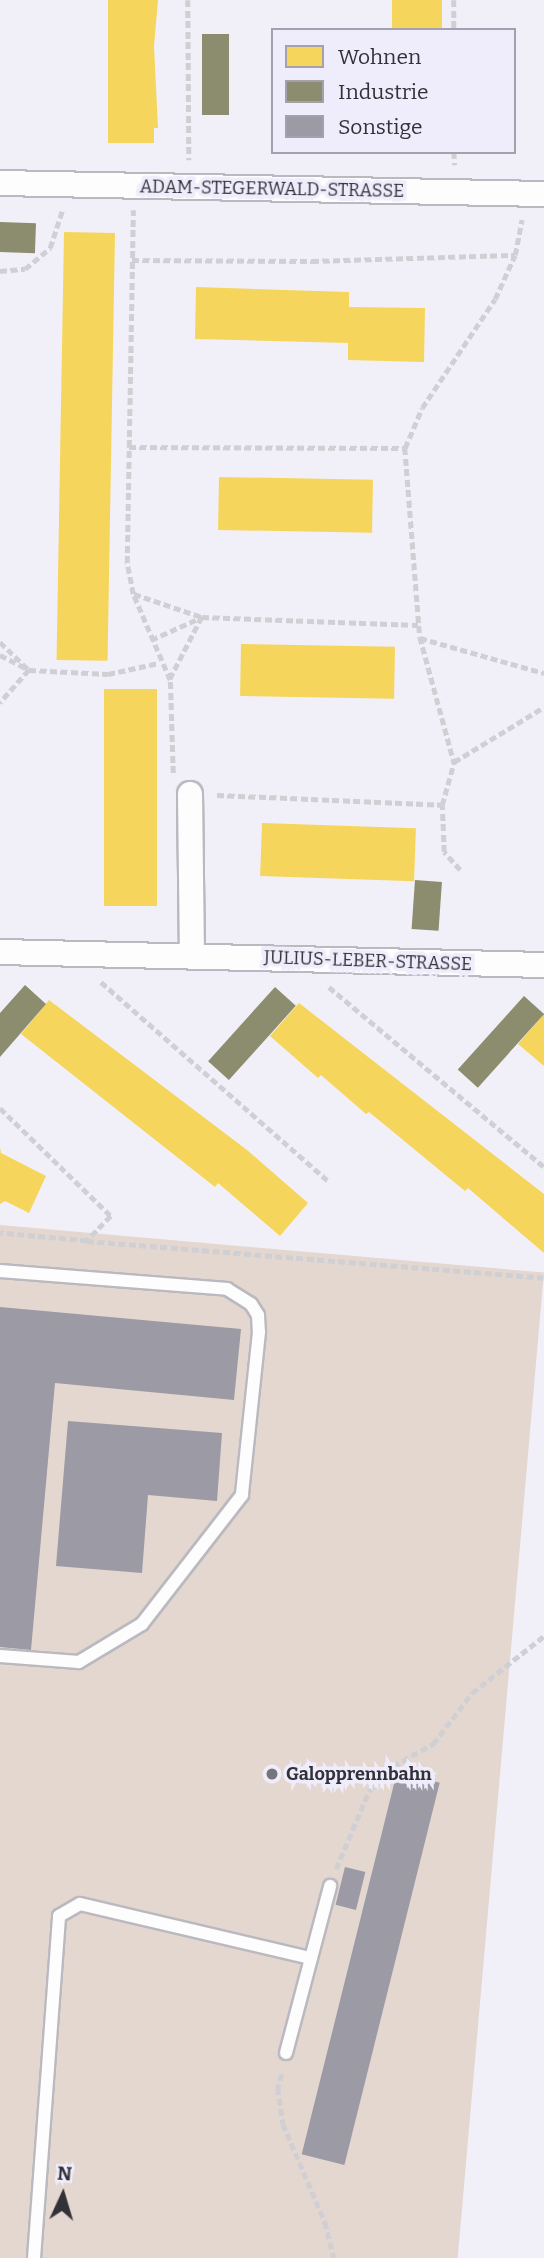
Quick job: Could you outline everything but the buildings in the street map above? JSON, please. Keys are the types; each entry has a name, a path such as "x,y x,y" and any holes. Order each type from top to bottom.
{"street":[{"name":"ADAM-STEGERWALD-STRASSE","path":"0,183 536,194"},
{"path":"190,794 192,955"},
{"name":"JULIUS-LEBER-STRASSE","path":"0,951 544,965"}],"lane":[{"path":"0,1271 227,1289 240,1293 251,1304 259,1332 242,1495 142,1624 79,1662 0,1656"},
{"path":"286,2053 330,1886"},
{"path":"34,2258 59,1916 80,1904 311,1958"}],"path":[{"path":"188,0 190,187"},
{"path":"454,0 454,28"},
{"path":"0,271 25,269 50,248 70,185"},
{"path":"134,186 127,563 133,594 159,663 170,680"},
{"path":"460,870 444,852 442,805 454,762 418,625 405,448 422,408 495,299 515,255 536,194"},
{"path":"132,260 312,261 515,255"},
{"path":"129,447 405,448"},
{"path":"133,594 202,617 418,625"},
{"path":"151,640 202,617"},
{"path":"202,617 170,680 174,785 190,794 442,805"},
{"path":"420,637 544,673"},
{"path":"0,642 29,670"},
{"path":"0,655 29,670 108,674 159,663"},
{"path":"0,703 29,670"},
{"path":"454,762 544,707"},
{"path":"69,953 328,1181"},
{"path":"296,960 544,1167"},
{"path":"0,1108 111,1216 87,1241"},
{"path":"0,1233 544,1278"},
{"path":"330,1886 369,1791 393,1766 433,1744 472,1693 544,1636"},
{"path":"286,2053 278,2088 283,2124 325,2222 334,2258"}],"shaded area":[{"name":"Galopprennbahn","path":"0,1225 544,1273 458,2258 0,2258"}],"place":[{"name":"Galopprennbahn","path":"272,1774"}]}
